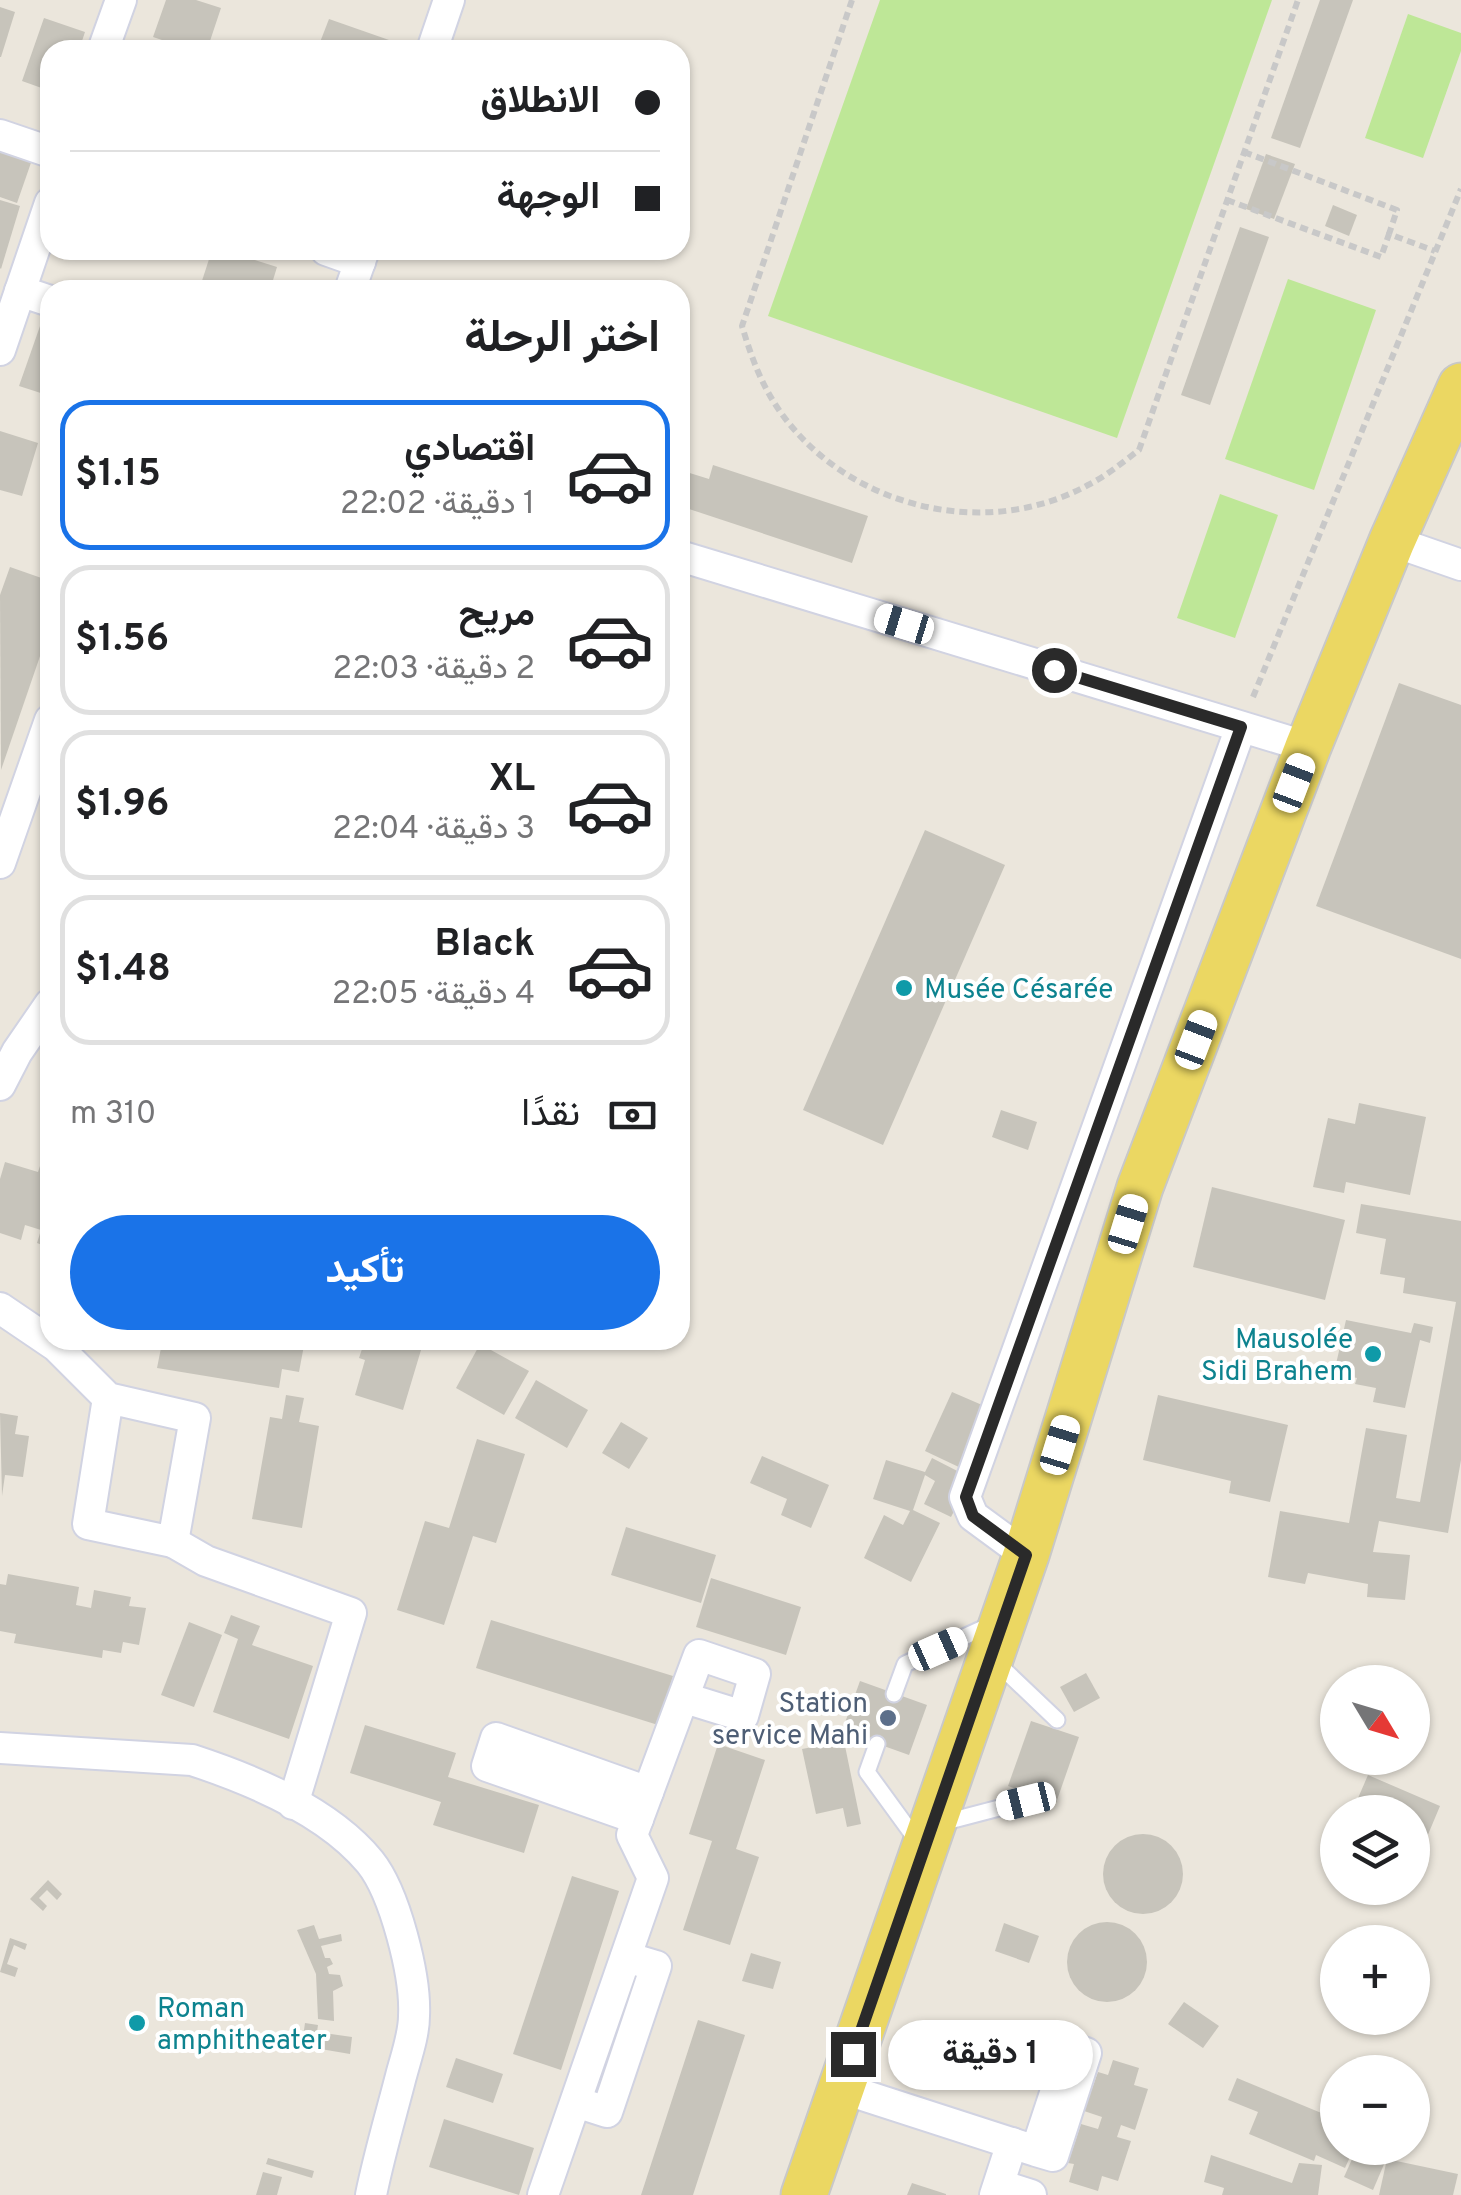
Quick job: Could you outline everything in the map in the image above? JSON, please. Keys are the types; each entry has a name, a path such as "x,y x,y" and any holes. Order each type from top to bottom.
{"main road":[{"path":"804,2195 1026,1555 1140,1187 1308,746 1461,386"}],"street":[{"path":"106,40 120,0"},
{"path":"435,40 449,0"},
{"path":"0,134 40,148"},
{"path":"0,350 40,232"},
{"path":"20,290 40,297"},
{"path":"1392,541 1461,565"},
{"path":"690,559 1308,746"},
{"path":"1026,1555 973,1516 966,1497 1241,727"},
{"path":"0,863 40,749"},
{"path":"0,1085 8,1048 40,1014"},
{"path":"0,1308 40,1335"},
{"path":"60,1350 108,1398 195,1418 174,1542"},
{"path":"108,1398 88,1524 174,1542 206,1562 351,1613 293,1804"},
{"path":"543,2195 653,1878 632,1834 685,1698"},
{"path":"0,1748 192,1760 293,1804 336,1832 371,1864 408,1958 414,2018 371,2190"},
{"path":"841,2088 1024,2147 997,2190 1031,2195"}],"lane":[{"path":"894,1694 905,1664 997,1638 1057,1720"},
{"path":"877,1744 868,1772 930,1838 1026,1801"}],"path":[{"path":"852,0 742,326 763,384 799,435 847,476 904,502 950,511 997,512 1028,507 1087,486 1138,450 1298,0"},
{"path":"1227,200 1381,257 1397,210 1244,152"},
{"path":"1241,727 1461,189"},
{"path":"1389,234 1436,251"}],"green space":[{"path":"880,0 1272,0 1117,438 768,316"},
{"path":"1408,14 1461,33 1461,51 1423,158 1365,138"},
{"path":"1288,279 1376,310 1314,490 1225,459"},
{"path":"1220,494 1278,515 1235,638 1177,618"}],"building":[{"path":"166,0 196,0 221,8 210,40 153,37"},
{"path":"1320,0 1353,0 1300,148 1271,138"},
{"path":"0,7 15,12 1,57 0,57"},
{"path":"44,18 85,32 82,40 40,40 40,87 22,81"},
{"path":"329,19 389,40 321,40"},
{"path":"0,146 33,157 17,203 0,197"},
{"path":"1266,154 1295,164 1274,219 1246,209"},
{"path":"0,200 20,206 1,269 0,268"},
{"path":"1333,205 1357,215 1349,236 1325,226"},
{"path":"1240,227 1269,237 1210,405 1181,395"},
{"path":"209,260 255,260 277,267 273,280 202,280"},
{"path":"40,326 40,393 19,386"},
{"path":"0,431 38,443 22,496 0,490"},
{"path":"713,465 868,516 852,563 690,509 690,473 709,479"},
{"path":"10,567 40,578 40,656 1,770 0,595"},
{"path":"1399,683 1461,705 1461,959 1316,906"},
{"name":"Musée Césarée","path":"925,830 1005,865 883,1145 803,1110"},
{"path":"1359,1103 1426,1117 1410,1195 1346,1182 1344,1193 1313,1187 1328,1118 1355,1124"},
{"path":"1001,1110 1037,1122 1028,1150 992,1137"},
{"path":"5,1162 38,1172 40,1166 40,1230 25,1225 21,1240 0,1233 0,1179"},
{"path":"1212,1187 1345,1220 1325,1300 1193,1267"},
{"path":"1361,1204 1461,1221 1461,1460 1448,1533 1379,1521 1373,1552 1410,1555 1405,1600 1367,1597 1368,1584 1308,1573 1305,1584 1268,1577 1280,1511 1349,1523 1366,1428 1407,1435 1396,1498 1420,1502 1456,1302 1403,1293 1405,1278 1380,1274 1386,1239 1356,1233"},
{"path":"1346,1320 1411,1333 1414,1323 1433,1327 1430,1343 1420,1340 1405,1408 1373,1402 1376,1388 1355,1384 1357,1378 1334,1373"},
{"path":"161,1350 303,1350 299,1372 282,1369 279,1388 157,1368"},
{"path":"362,1350 421,1350 403,1410 355,1395 365,1360 359,1358"},
{"path":"477,1350 491,1350 529,1371 504,1415 456,1388"},
{"path":"536,1380 588,1410 567,1448 515,1418"},
{"path":"952,1392 989,1408 982,1478 925,1451"},
{"path":"286,1395 304,1398 299,1422 319,1426 302,1528 252,1519 270,1417 282,1419"},
{"path":"1158,1395 1288,1425 1270,1502 1229,1493 1231,1481 1143,1460"},
{"path":"0,1413 18,1416 15,1434 29,1436 23,1477 5,1475 2,1496"},
{"path":"621,1422 648,1438 629,1469 602,1453"},
{"path":"477,1439 525,1454 496,1543 473,1536 444,1625 397,1610 425,1521 449,1528"},
{"path":"762,1456 829,1485 811,1528 781,1515 787,1499 750,1483"},
{"path":"932,1458 971,1478 951,1517 924,1504 935,1481 925,1475 913,1510 940,1523 911,1582 864,1558 884,1515 903,1525 910,1511 873,1499 886,1460 925,1472"},
{"path":"626,1527 716,1555 701,1603 611,1575"},
{"path":"8,1574 79,1587 76,1605 91,1608 94,1590 131,1597 129,1606 146,1608 139,1645 123,1642 121,1653 103,1650 102,1658 14,1643 16,1634 0,1631 0,1584 6,1585"},
{"path":"711,1578 801,1607 786,1655 696,1627"},
{"path":"231,1615 260,1626 252,1645 313,1666 289,1739 213,1712 238,1639 224,1633"},
{"path":"491,1620 673,1676 658,1725 476,1668"},
{"path":"189,1622 222,1635 194,1707 161,1695"},
{"path":"1086,1673 1100,1698 1074,1712 1060,1687"},
{"path":"860,1681 927,1705 909,1755 842,1731"},
{"path":"1031,1721 1079,1737 1056,1803 1008,1786"},
{"path":"365,1725 456,1753 448,1777 539,1805 524,1853 433,1825 441,1802 350,1773"},
{"path":"844,1741 861,1824 847,1827 843,1808 816,1814 802,1749"},
{"path":"718,1744 765,1760 736,1849 759,1857 730,1945 683,1930 712,1841 689,1834"},
{"path":"1368,1775 1414,1795 1359,1795"},
{"path":"1430,1802 1440,1806 1430,1830"},
{"path":"1143,1834 1158,1837 1171,1846 1180,1859 1180,1889 1171,1902 1158,1911 1143,1914 1128,1911 1115,1902 1106,1889 1103,1874 1106,1859 1115,1846 1128,1837"},
{"path":"572,1876 619,1891 561,2070 513,2054"},
{"path":"48,1880 62,1894 57,1900 47,1890 39,1898 47,1906 43,1911 30,1899"},
{"path":"1107,1922 1122,1925 1135,1934 1144,1947 1144,1977 1135,1990 1122,1999 1107,2002 1092,1999 1079,1990 1070,1977 1067,1962 1070,1947 1079,1934 1092,1925"},
{"path":"1004,1923 1039,1936 1029,1963 995,1951"},
{"path":"314,1925 319,1939 341,1934 342,1941 321,1946 325,1958 333,1964 327,1967 329,1974 340,1975 343,1986 333,1991 334,2021 318,2019 316,1974 297,1930"},
{"path":"10,1938 27,1944 25,1950 14,1945 7,1964 18,1968 15,1977 0,1972"},
{"path":"751,1953 781,1962 773,1989 742,1981"},
{"path":"1184,2002 1219,2026 1203,2048 1168,2024"},
{"path":"698,2020 745,2035 693,2195 641,2195"},
{"path":"305,2023 318,2025 317,2032 352,2037 350,2054 309,2047 311,2038 303,2037"},
{"path":"456,2058 503,2074 493,2103 446,2087"},
{"path":"1113,2060 1139,2068 1134,2085 1148,2089 1135,2130 1121,2125 1117,2137 1131,2141 1118,2181 1102,2176 1098,2191 1069,2182 1074,2164 1068,2163 1081,2124 1098,2129 1102,2117 1084,2111 1098,2072 1108,2075"},
{"path":"1237,2078 1320,2112 1320,2157 1316,2155 1314,2161 1249,2134 1258,2112 1228,2100"},
{"path":"444,2119 534,2148 519,2195 429,2167"},
{"path":"1211,2155 1292,2183 1299,2163 1322,2165 1318,2195 1222,2195 1224,2188 1204,2182"},
{"path":"268,2158 314,2171 312,2178 266,2164"},
{"path":"1349,2165 1384,2165 1373,2190 1344,2177"},
{"path":"1386,2165 1415,2165 1458,2174 1453,2195 1379,2195"},
{"path":"263,2172 282,2177 277,2195 256,2195"},
{"path":"912,2183 946,2194 946,2195 907,2195"}],"place":[{"name":"Musée Césarée","path":"904,988"},
{"name":"Mausolée Sidi Brahem","path":"1373,1354"},
{"name":"Station service Mahi","path":"888,1718"},
{"name":"Roman amphitheater","path":"137,2023"}],"route":[{"path":"853,2054 1026,1555 973,1516 966,1497 1241,727 1054,670"}]}
